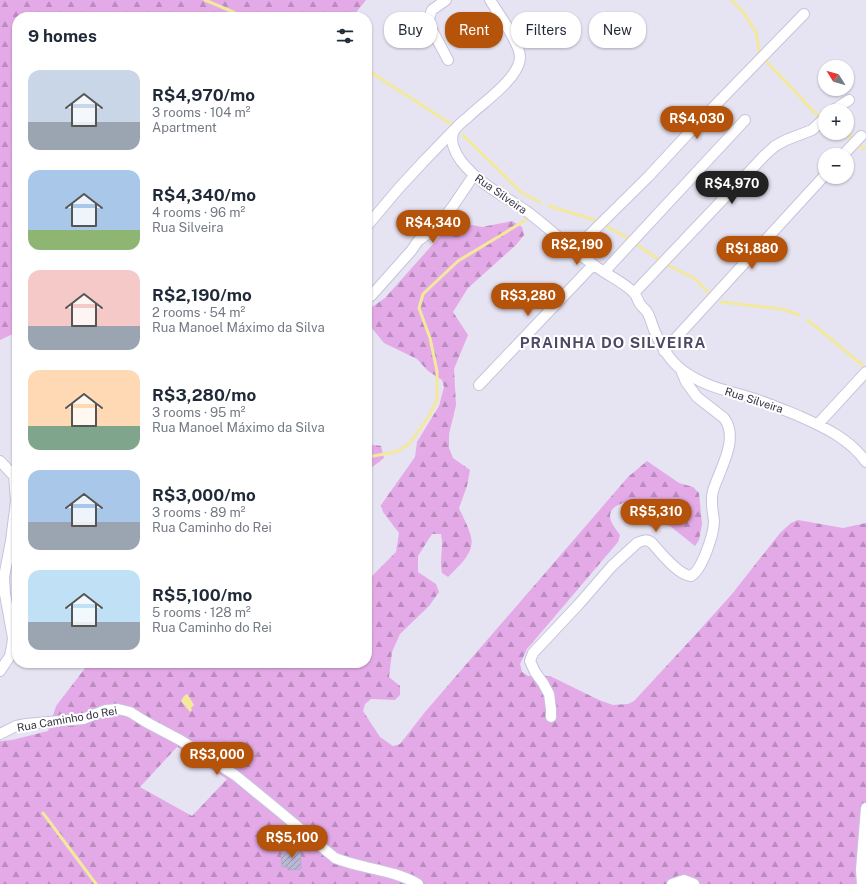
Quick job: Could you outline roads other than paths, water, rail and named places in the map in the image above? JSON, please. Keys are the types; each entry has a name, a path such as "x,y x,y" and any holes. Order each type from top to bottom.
{"street":[{"path":"446,0 432,10 429,18 431,28 448,60"},
{"path":"372,220 423,162 469,115 495,94 516,70 520,56 517,44 490,0"},
{"path":"574,250 650,176 704,117 804,14"},
{"path":"843,104 849,100"},
{"path":"604,272 745,120"},
{"path":"634,293 765,155 775,146 812,130 818,124"},
{"name":"Rua Silveira","path":"454,130 452,137 456,153 474,175 490,188 530,214 593,265 623,284 634,293 648,313 664,351 681,370 705,384 756,399 818,424 852,446 866,462"},
{"path":"850,148 861,136"},
{"path":"372,295 418,241 430,232 444,218 474,175"},
{"path":"664,351 818,183"},
{"path":"479,385 593,265"},
{"path":"551,717 549,694 530,661 533,653 612,566 637,543 646,540 678,570 688,576 695,573 706,554 714,520 712,500 713,491 729,448 729,428 724,418 697,397 686,382 681,370"},
{"path":"818,424 866,372"},
{"path":"0,461 12,474"},
{"path":"12,533 4,577 5,594 12,632"},
{"path":"0,671 10,656 12,646"},
{"name":"Rua Caminho do Rei","path":"0,734 16,726 83,719 106,710 118,709 130,712 180,740 234,775 335,858 345,862 396,874 418,884"},
{"path":"862,884 861,870 866,808"},
{"path":"672,884 684,880 694,884"}],"waterway":[{"path":"205,0 233,12"},
{"path":"731,0 743,12 756,32 759,51"},
{"path":"766,61 818,116"},
{"path":"372,73 451,124"},
{"path":"463,135 522,193 540,202"},
{"path":"861,147 866,149"},
{"path":"549,206 595,220"},
{"path":"372,456 396,452 409,444 429,416 437,400 437,371 430,338 419,308 423,294 458,261 526,220"},
{"path":"606,226 628,238"},
{"path":"636,244 658,259"},
{"path":"667,265 694,278 709,293"},
{"path":"721,302 782,309 799,315"},
{"path":"807,320 862,365"},
{"path":"43,813 96,884"}],"district":[{"name":"PRAINHA DO SILVEIRA","path":"613,342"}]}
